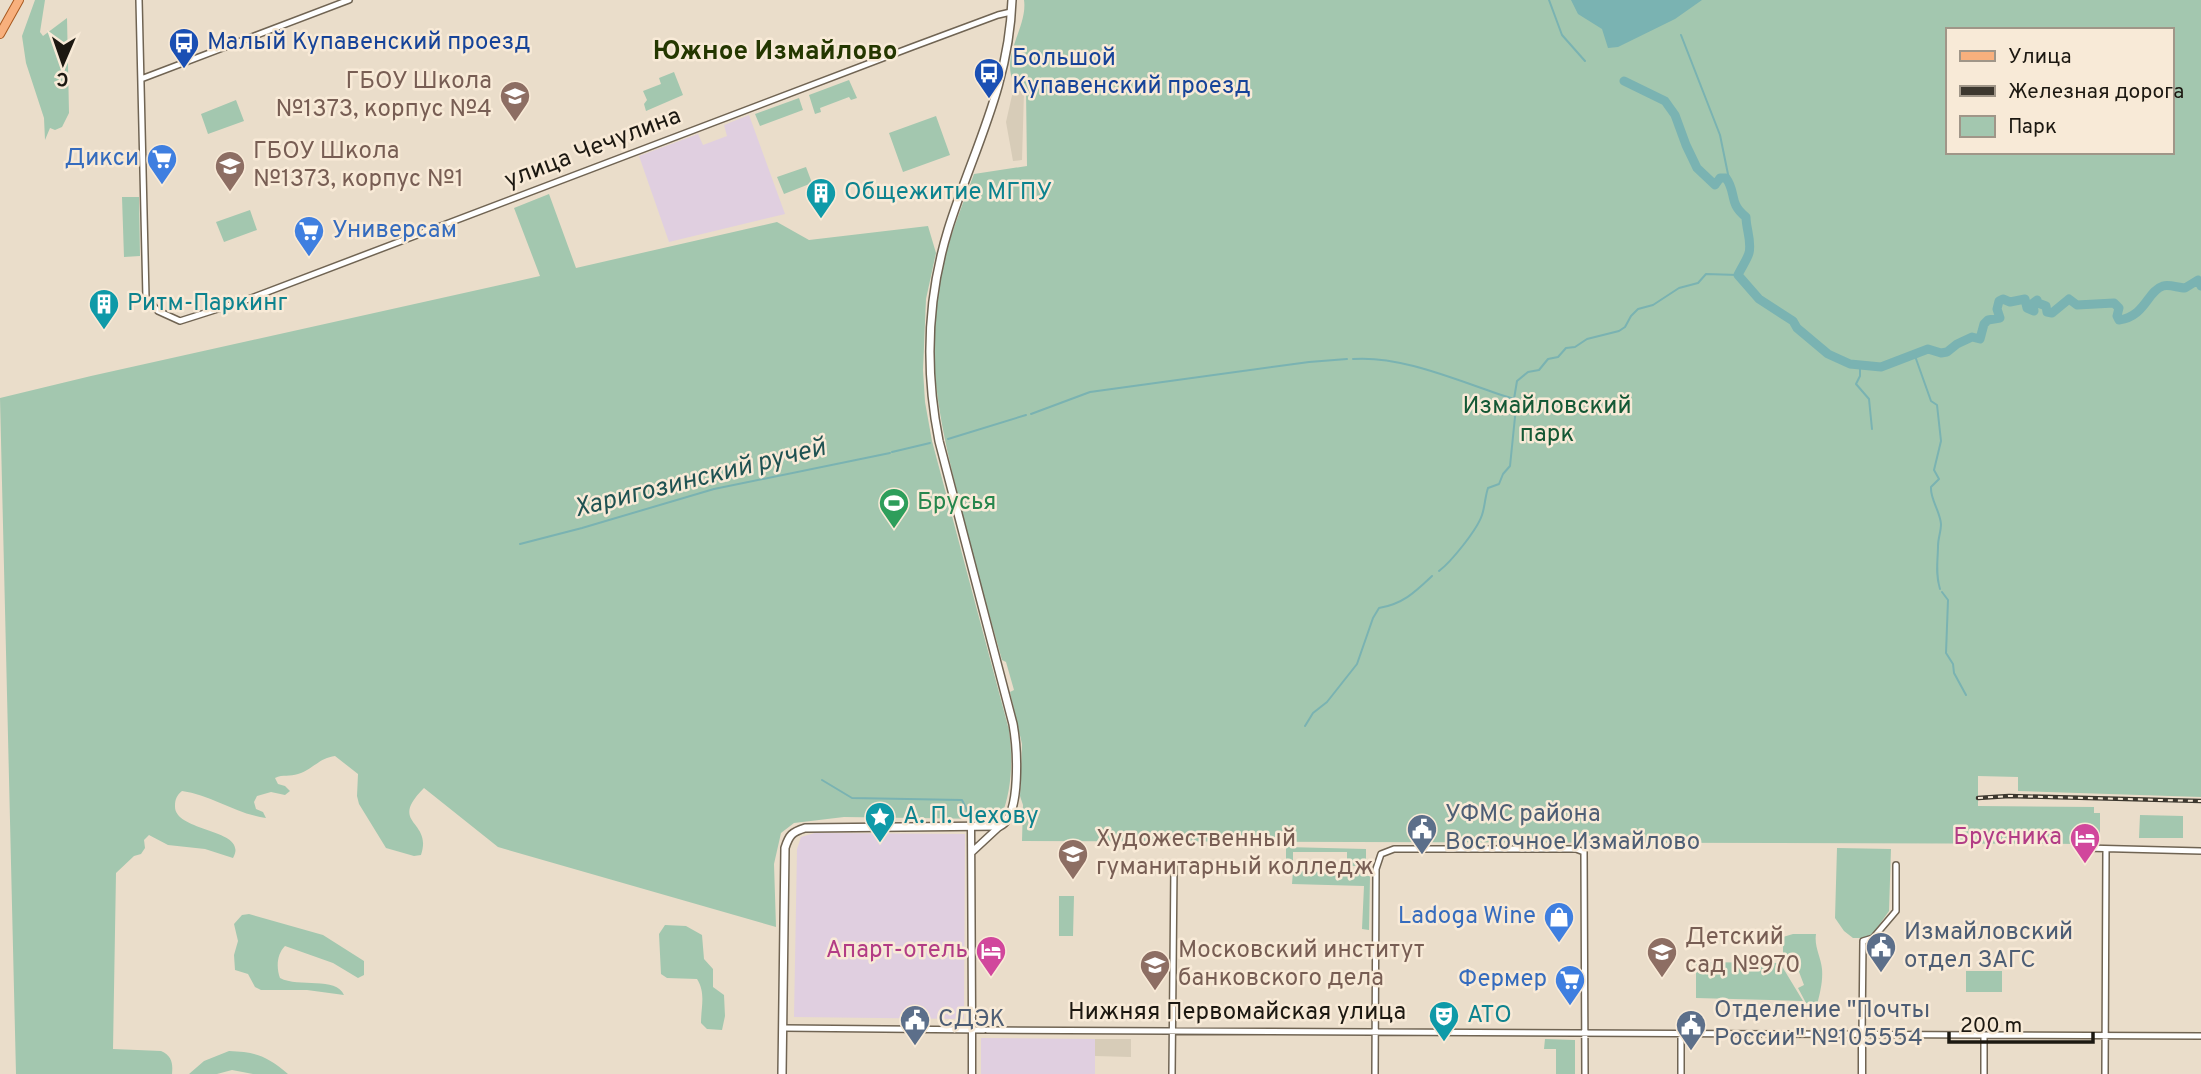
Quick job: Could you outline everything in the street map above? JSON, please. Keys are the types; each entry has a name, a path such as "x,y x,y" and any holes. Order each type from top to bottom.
{"main road":[{"path":"0,34 19,0"},
{"path":"782,1074 785,1027 785,848 793,831 805,828 1000,826 1007,822 1011,810 1016,782 1016,745 939,441 931,390 930,320 933,292 948,229 986,129 1000,83 1008,44 1012,0"}],"street":[{"path":"139,0 141,79 349,0"},
{"name":"улица Чечулина","path":"141,79 146,298 150,305 167,317 187,320 1011,12"},
{"path":"972,852 1000,826"},
{"path":"971,827 972,1074"},
{"path":"2085,848 2201,851"},
{"path":"1375,1074 1376,877 1381,854 1394,849 1576,849 1584,852 1585,1074"},
{"path":"2105,1074 2106,850"},
{"path":"1862,1074 1863,941 1873,938 1896,911 1896,865"},
{"path":"1172,1074 1174,866"},
{"name":"Нижняя Первомайская улица","path":"785,1027 2201,1036"},
{"path":"1681,1032 1681,1074"},
{"path":"1984,1035 1984,1074"}],"shaded area":[{"path":"1013,91 1024,91 1022,160 1013,161 1006,122"},
{"path":"749,115 785,214 669,242 639,156 698,134 703,145 727,136 724,125"},
{"path":"815,833 965,834 964,1019 794,1017 797,849 801,837"},
{"path":"981,1038 1095,1039 1095,1074 981,1074"},
{"path":"1095,1039 1131,1039 1131,1057 1095,1056"}],"green space":[{"path":"35,0 45,0 40,32 43,36 67,18 69,113 62,127 55,130 50,128 45,140 44,118 26,63 22,36"},
{"name":"Измайловский парк","path":"1024,0 2201,0 2201,797 2018,791 2018,777 1978,776 1978,806 2094,807 2094,813 2100,813 2100,844 1022,841 1022,744 1010,692 1014,690 1006,662 1002,660 958,503 941,421 933,340 934,313 941,272 974,174 1027,166 1026,90 1014,83 1010,62 1022,21"},
{"path":"674,72 683,95 646,111 644,104 647,100 643,91 661,84 659,78"},
{"path":"849,80 857,98 851,100 849,97 820,108 821,112 815,114 809,95"},
{"path":"799,98 803,110 760,126 755,114"},
{"path":"236,100 244,121 208,134 201,114"},
{"path":"936,116 950,155 903,172 889,133"},
{"path":"806,167 812,183 784,194 777,177"},
{"path":"549,194 576,268 777,222 809,240 928,226 936,253 926,299 923,370 925,402 932,441 1009,730 1011,775 1001,817 844,817 794,823 781,833 774,864 776,927 498,847 424,788 410,809 410,816 423,843 421,855 414,856 386,848 359,804 358,774 335,756 324,759 298,774 275,778 278,784 290,791 285,795 271,792 257,796 254,802 256,809 263,812 266,818 182,791 175,801 178,815 231,841 235,848 233,858 205,849 168,845 149,835 144,840 145,848 141,854 134,856 116,873 113,1049 161,1051 171,1060 172,1074 16,1074 0,398 540,276 514,208"},
{"path":"122,197 139,197 140,256 124,257"},
{"path":"250,210 257,230 224,242 216,222"},
{"path":"2140,815 2183,816 2183,838 2139,838"},
{"path":"1286,847 1366,849 1366,866 1347,866 1347,852 1293,852 1293,862 1286,862"},
{"path":"1837,848 1891,849 1889,911 1872,935 1865,938 1853,938 1835,918"},
{"path":"1293,871 1365,873 1370,876 1369,930 1362,929 1364,886 1292,884"},
{"path":"1059,896 1074,896 1073,936 1059,936"},
{"path":"249,914 323,935 364,961 364,975 358,978 333,963 285,946 278,961 280,978 333,986 340,989 344,995 307,990 261,990 255,987 248,974 235,970 234,955 238,941 234,924 242,915"},
{"path":"665,925 686,926 702,935 704,959 713,969 713,987 724,995 725,1016 722,1030 707,1029 701,1023 702,995 697,979 667,978 661,974 659,934"},
{"path":"1816,934 1822,974 1817,1005 1806,1003 1798,988 1804,985 1793,956 1783,958 1783,937"},
{"path":"1696,962 1780,963 1803,1001 1696,998"},
{"path":"1966,971 2002,971 2002,992 1966,992"},
{"path":"1545,1039 1575,1040 1575,1074 1556,1074 1556,1049 1544,1049"},
{"path":"229,1051 261,1056 288,1074 253,1074 232,1070 217,1074 189,1074 204,1061"}],"water":[{"path":"1571,0 1702,0 1675,19 1618,47 1608,48 1602,29 1578,14"}],"waterway":[{"path":"1549,0 1562,35 1585,61"},
{"path":"1681,35 1720,135 1730,184"},
{"path":"1624,81 1665,101 1675,115 1697,168 1715,185 1720,178 1726,178 1729,183 1737,207 1746,217 1750,248 1738,275 1759,299 1793,321 1797,328 1828,354 1850,364 1881,367 1928,349 1947,352 1972,337 1980,339 1984,324 1988,320 2000,318 1997,309 1999,301 2003,299 2010,302 2025,299 2027,308 2034,311 2033,303 2037,300 2046,306 2047,312 2052,313 2069,299 2077,305 2114,303 2119,308 2119,320 2135,314 2153,293 2163,286 2185,288 2198,280 2201,286"},
{"path":"1439,571 1475,529 1482,515 1488,488 1499,484 1510,466 1517,381 1528,372 1539,370 1548,359 1558,357 1566,348 1575,347 1587,339 1619,331 1638,309 1653,305 1679,288 1698,283 1706,274 1738,275"},
{"path":"1915,356 1931,401 1937,405 1941,441 1934,470 1939,479 1931,487 1941,524 1937,567 1940,589"},
{"name":"Харигозинский ручей","path":"1031,414 1090,392 1347,359"},
{"name":"Харигозинский ручей","path":"1353,359 1393,361 1514,399"},
{"path":"1860,365 1860,376 1856,384 1869,399 1872,429"},
{"name":"Харигозинский ручей","path":"948,439 1026,415"},
{"name":"Харигозинский ручей","path":"892,452 930,443"},
{"name":"Харигозинский ручей","path":"520,544 714,489 890,453"},
{"path":"1305,726 1313,713 1327,702 1357,664 1379,608 1402,600 1432,576"},
{"path":"1942,592 1948,600 1946,653 1966,695"},
{"path":"822,780 852,798 962,800 971,818"}],"railway":[{"path":"1978,798 2009,796 2201,801"}],"place":[{"name":"Малый Купавенский проезд","path":"184,70"},
{"name":"Большой Купавенский проезд","path":"989,100"},
{"name":"ГБОУ Школа №1373, корпус №4","path":"515,123"},
{"name":"Дикси","path":"162,186"},
{"name":"ГБОУ Школа №1373, корпус №1","path":"230,193"},
{"name":"Общежитие МГПУ","path":"821,220"},
{"name":"Универсам","path":"309,258"},
{"name":"Ритм-Паркинг","path":"104,331"},
{"name":"Брусья","path":"894,530"},
{"name":"А. П. Чехову","path":"880,844"},
{"name":"УФМС района Восточное Измайлово","path":"1422,856"},
{"name":"Брусника","path":"2085,865"},
{"name":"Художественный гуманитарный колледж","path":"1073,881"},
{"name":"Ladoga Wine","path":"1559,944"},
{"name":"Измайловский отдел ЗАГС","path":"1881,974"},
{"name":"Апарт-отель","path":"991,978"},
{"name":"Детский сад №970","path":"1662,979"},
{"name":"Московский институт банковского дела","path":"1155,992"},
{"name":"Фермер","path":"1570,1007"},
{"name":"АТО","path":"1444,1043"},
{"name":"СДЭК","path":"915,1047"},
{"name":"Отделение \"Почты России\" №105554","path":"1691,1052"}],"district":[{"name":"Южное Измайлово","path":"775,52"}]}
